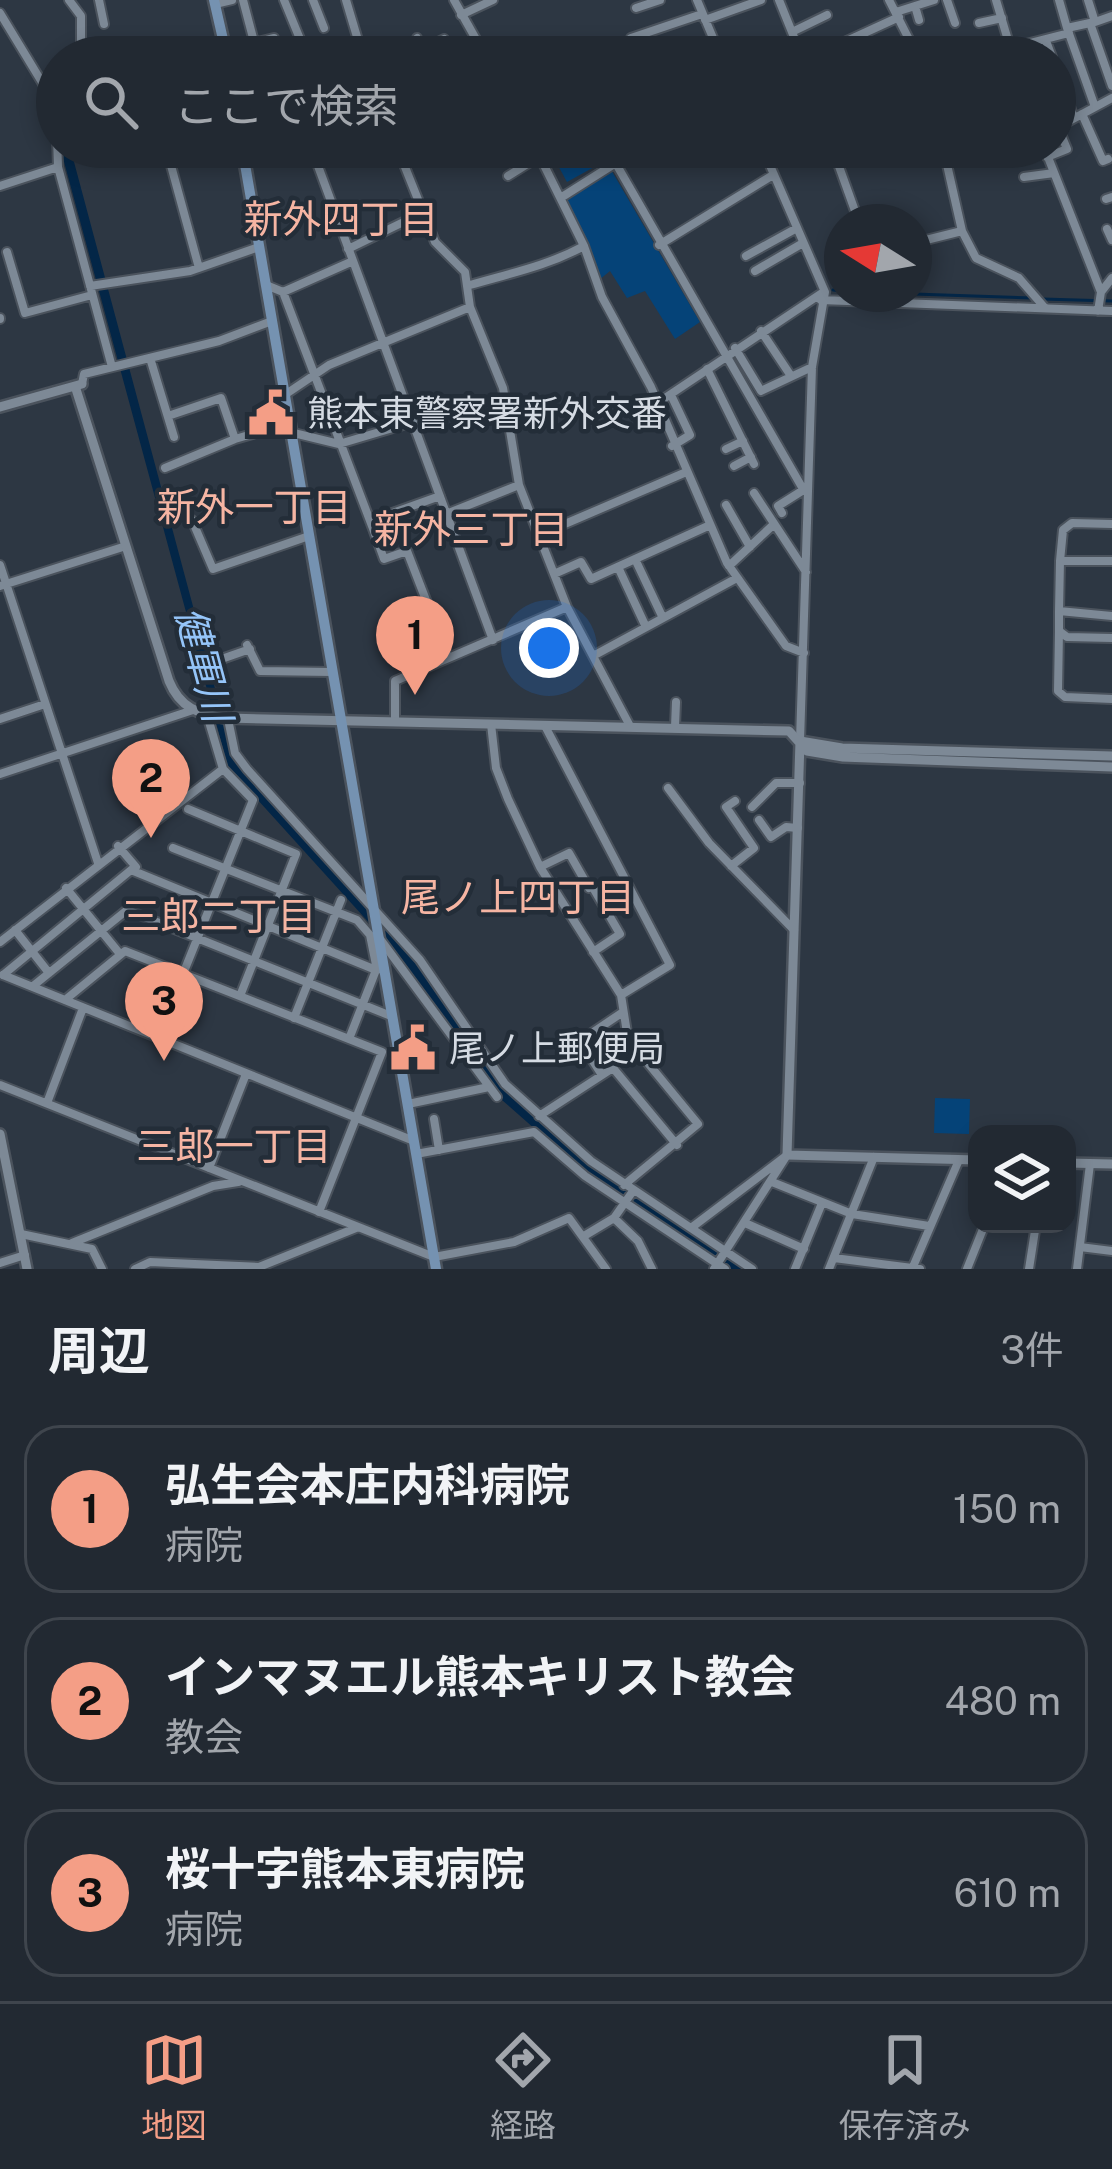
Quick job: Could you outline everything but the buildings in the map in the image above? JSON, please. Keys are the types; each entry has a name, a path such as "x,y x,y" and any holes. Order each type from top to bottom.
{"main road":[{"path":"214,2 222,36"},
{"path":"245,168 343,720 379,937 380,971 435,1263"}],"street":[{"path":"69,0 81,16 81,36"},
{"path":"99,0 104,23"},
{"path":"214,2 232,0"},
{"path":"243,0 252,36"},
{"path":"284,0 298,36"},
{"path":"314,0 324,28"},
{"path":"346,0 357,36"},
{"path":"454,0 473,36"},
{"path":"461,15 493,0"},
{"path":"636,8 660,0"},
{"path":"697,0 712,36"},
{"path":"638,36 761,0"},
{"path":"778,0 794,36"},
{"path":"889,0 908,36"},
{"path":"854,36 918,3 934,0"},
{"path":"947,0 955,23"},
{"path":"997,0 1007,36"},
{"path":"1059,0 1070,36"},
{"path":"1088,0 1112,86"},
{"path":"918,3 920,20"},
{"path":"0,14 36,73"},
{"path":"792,32 827,15"},
{"path":"1057,36 1112,16"},
{"path":"979,23 1002,18"},
{"path":"1076,54 1095,107"},
{"path":"1078,116 1112,98"},
{"path":"1076,111 1103,161 1108,159"},
{"path":"0,186 55,168"},
{"path":"58,168 113,367"},
{"path":"177,168 199,268"},
{"path":"318,168 494,640"},
{"path":"405,168 436,242 460,265 470,285 470,307 503,388 520,485 568,607 630,726"},
{"path":"508,176 518,168"},
{"path":"547,168 729,566 786,646 804,653"},
{"path":"562,197 606,168"},
{"path":"618,168 784,463 807,489"},
{"path":"118,846 136,867 2,975 357,1117 415,1148 439,1150 534,1132 624,1203 719,1267 787,1156 807,489 812,367 822,297 770,168"},
{"path":"838,168 852,204"},
{"path":"948,168 962,231 976,258 1018,278 1046,309"},
{"path":"1052,168 1101,292"},
{"path":"1024,176 1054,173"},
{"path":"659,245 773,175"},
{"path":"348,249 422,213"},
{"path":"746,256 797,228"},
{"path":"1107,229 1112,240"},
{"path":"932,238 962,231"},
{"path":"754,271 803,243"},
{"path":"470,285 528,267 543,268 584,246"},
{"path":"7,252 25,313 108,283 199,268 260,247"},
{"path":"266,285 283,292 353,261"},
{"path":"1098,311 1101,292 1112,278"},
{"path":"283,292 384,559 406,551 448,658"},
{"path":"656,404 760,331 822,297 1112,311"},
{"path":"286,394 314,374 470,307"},
{"path":"0,407 113,367 272,322"},
{"path":"760,331 789,373"},
{"path":"735,349 760,391 789,373 812,367"},
{"path":"150,358 174,437"},
{"path":"707,369 753,460 734,466"},
{"path":"80,381 175,696 194,710 227,718 789,731 807,751 843,757"},
{"path":"707,400 719,394"},
{"path":"661,457 690,435 671,395"},
{"path":"168,416 221,398 235,439"},
{"path":"714,416 728,410"},
{"path":"165,468 273,428 339,444 413,422"},
{"path":"727,448 743,441"},
{"path":"771,472 784,463"},
{"path":"539,535 684,473"},
{"path":"446,514 520,485"},
{"path":"782,513 778,506 807,489"},
{"path":"754,493 808,575"},
{"path":"373,526 388,520 387,514 440,496"},
{"path":"726,506 750,547"},
{"path":"192,520 214,569 310,535"},
{"path":"1112,524 1072,523 1063,530 1058,691 1065,698 1112,699"},
{"path":"554,574 581,562 591,578 708,526"},
{"path":"729,566 772,526"},
{"path":"3,585 126,545"},
{"path":"635,559 662,616"},
{"path":"1060,560 1112,561"},
{"path":"0,566 98,863"},
{"path":"618,566 645,625"},
{"path":"592,656 737,578"},
{"path":"394,722 395,682 568,607"},
{"path":"1059,611 1112,616"},
{"path":"1059,631 1067,637 1112,638"},
{"path":"213,662 248,647 260,671 334,672"},
{"path":"675,728 676,703"},
{"path":"0,718 45,704"},
{"path":"0,774 194,710"},
{"path":"183,974 253,800 223,769 208,716"},
{"path":"227,718 235,753 247,770 420,960 505,1084 629,1188 752,1269"},
{"path":"491,724 496,768 540,867 621,995 628,1039 698,1124 629,1188 614,1218 584,1236"},
{"path":"545,726 670,965 621,995"},
{"path":"800,741 842,748 1112,756"},
{"path":"801,769 806,759 843,757 1112,767"},
{"path":"0,942 223,769"},
{"path":"752,807 776,783 800,783"},
{"path":"668,788 731,866 796,932"},
{"path":"731,866 754,848 727,807 735,801"},
{"path":"188,808 294,850 239,997"},
{"path":"759,820 771,837 786,827 799,828"},
{"path":"173,848 357,920 370,935 380,971 349,1040"},
{"path":"540,867 569,854 591,887 620,934 593,952"},
{"path":"131,870 380,971"},
{"path":"66,888 120,954"},
{"path":"295,1018 341,900"},
{"path":"32,987 127,910 391,1016"},
{"path":"15,930 50,973"},
{"path":"379,937 497,1096"},
{"path":"64,1000 125,951 382,1052 319,1212"},
{"path":"46,1103 83,1007"},
{"path":"602,1075 580,1041 623,1012"},
{"path":"539,1116 613,1068 677,1145"},
{"path":"209,1168 246,1074"},
{"path":"0,1084 435,1263 514,1242 569,1218 607,1269"},
{"path":"407,1105 489,1087"},
{"path":"434,1119 439,1150"},
{"path":"1,1142 27,1269"},
{"path":"691,1228 775,1159 787,1156 968,1160"},
{"path":"830,1269 874,1157"},
{"path":"835,1258 915,1268 959,1160"},
{"path":"1076,1163 1112,1165"},
{"path":"1077,1269 1090,1163"},
{"path":"72,1243 213,1186 239,1182"},
{"path":"772,1182 852,1214 929,1226"},
{"path":"795,1269 823,1203"},
{"path":"614,1218 638,1241 652,1269"},
{"path":"745,1223 804,1249"},
{"path":"135,1269 150,1262 260,1267 358,1228"},
{"path":"968,1269 982,1233"},
{"path":"1030,1269 1035,1233"},
{"path":"22,1234 92,1249 102,1269"},
{"path":"1080,1247 1112,1251"},
{"path":"0,1263 25,1255"}],"shaded area":[{"path":"559,168 592,168 567,182"},
{"path":"610,168 700,322 675,339 645,291 627,298 610,271 599,280 567,201"},
{"path":"935,1098 970,1099 968,1134 934,1133"}],"water":[{"name":"健軍川","path":"66,168 76,168 232,752 403,942 497,1076 613,1181 748,1269 730,1269 587,1175 502,1100 401,958 228,767"}],"waterway":[{"path":"932,295 1032,298"},
{"path":"1042,299 1112,301"}],"place":[{"name":"熊本東警察署新外交番","path":"271,413"},
{"name":"弘生会本庄内科病院","path":"415,695"},
{"name":"インマヌエル熊本キリスト教会","path":"151,838"},
{"name":"尾ノ上郵便局","path":"413,1048"},
{"name":"桜十字熊本東病院","path":"164,1061"}],"district":[{"name":"新外四丁目","path":"341,219"},
{"name":"新外一丁目","path":"254,507"},
{"name":"新外三丁目","path":"471,529"},
{"name":"尾ノ上四丁目","path":"518,897"},
{"name":"三郎二丁目","path":"219,916"},
{"name":"三郎一丁目","path":"234,1146"}]}
